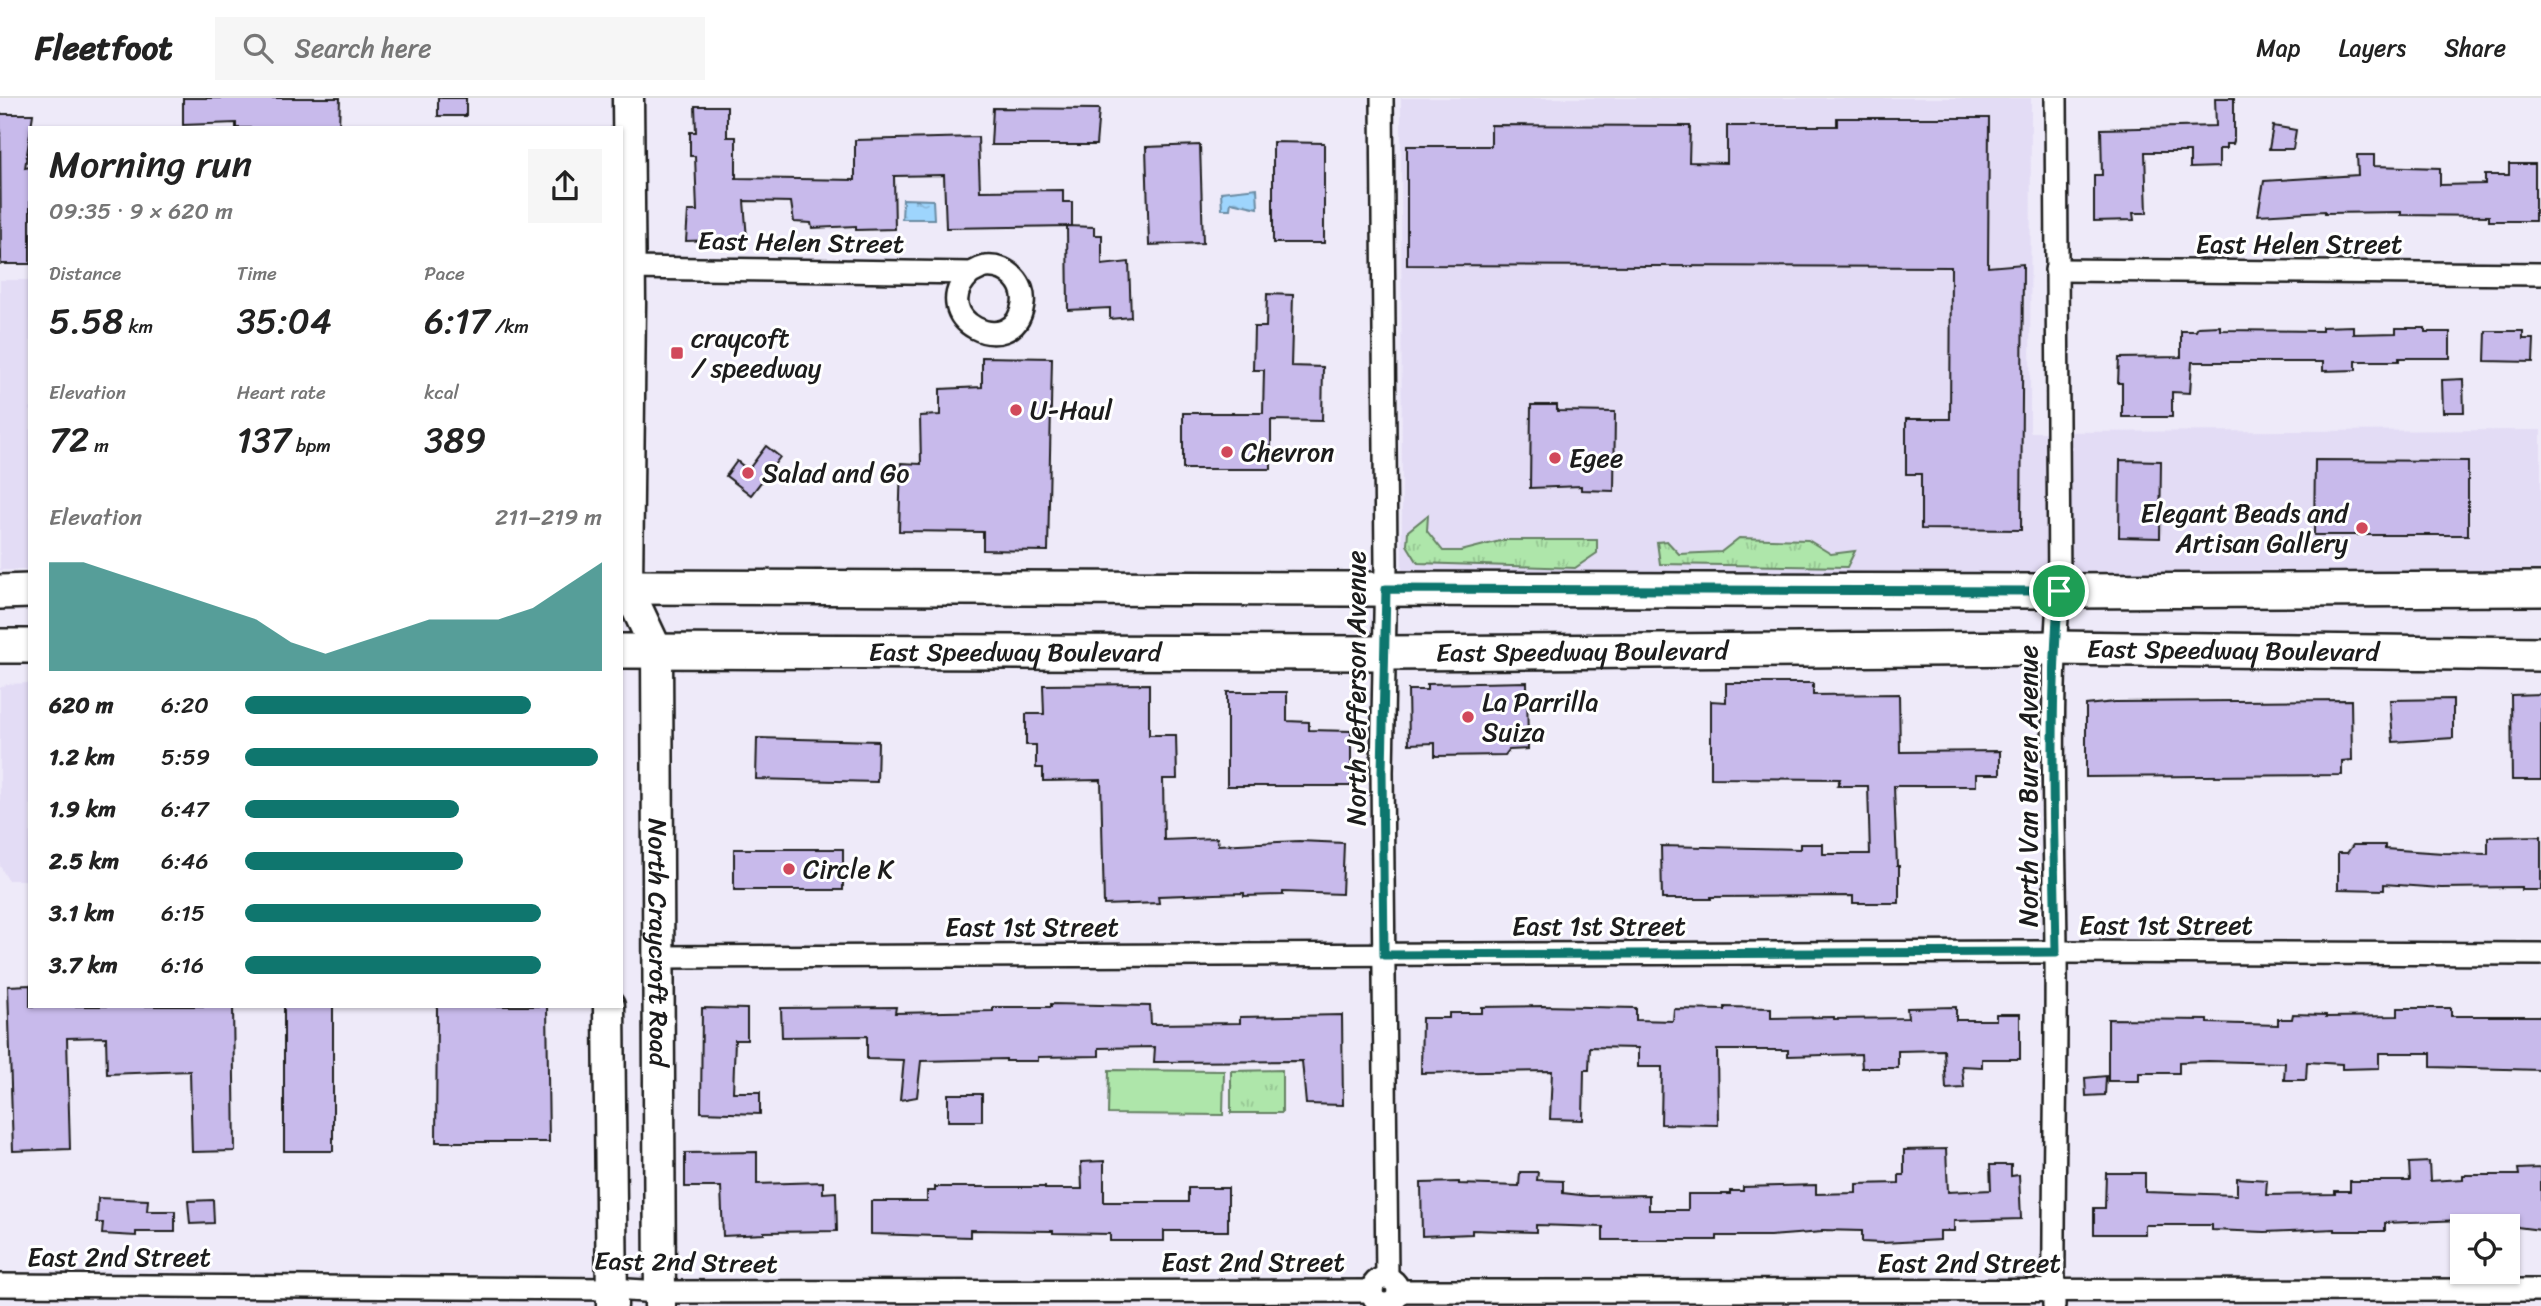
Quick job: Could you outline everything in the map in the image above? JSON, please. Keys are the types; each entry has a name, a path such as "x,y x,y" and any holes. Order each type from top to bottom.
{"main road":[{"name":"North Craycroft Road","path":"628,98 629,268 623,592 657,651 660,1299"},
{"path":"623,592 2541,589"},
{"path":"0,592 28,591"},
{"path":"0,646 28,646"},
{"name":"East Speedway Boulevard","path":"623,651 1386,653 2054,648 2541,654"},
{"name":"North Craycroft Road","path":"609,1008 612,1297"}],"street":[{"name":"North Jefferson Avenue","path":"1382,98 1386,589 1382,772 1386,1294"},
{"name":"North Van Buren Avenue","path":"2054,1299 2054,648 2059,591 2056,98"},
{"name":"East Helen Street","path":"629,268 971,273"},
{"name":"East Helen Street","path":"2056,270 2541,274"},
{"name":"East 1st Street","path":"657,957 2056,952 2541,954"},
{"name":"East 2nd Street","path":"0,1284 660,1299 1386,1294 2054,1299 2541,1290"}],"shaded area":[{"path":"1401,98 2031,98 2030,432 2541,430 2541,573 1402,573"},
{"path":"0,280 28,280 28,570 0,570"},
{"path":"28,683 28,880 8,880 0,866 0,688 7,684"}],"green space":[{"path":"1428,515 1427,531 1443,551 1461,551 1504,540 1597,540 1597,553 1575,568 1418,563 1407,545 1408,531"},
{"path":"1739,538 1808,540 1831,554 1855,551 1847,567 1660,564 1657,542 1667,541 1679,554 1721,552"},
{"path":"1109,1070 1224,1071 1223,1115 1108,1114"},
{"path":"1282,1070 1282,1113 1231,1113 1231,1071"}],"water":[{"path":"1257,188 1258,208 1231,202 1230,209 1222,209 1221,192"},
{"path":"903,199 933,200 934,219 902,219"}],"building":[{"path":"183,98 340,98 339,126 236,126 236,123 183,125"},
{"path":"438,98 466,98 466,116 438,116"},
{"path":"2215,98 2234,98 2234,141 2233,144 2226,144 2226,149 2219,149 2219,167 2190,168 2190,152 2145,152 2147,213 2133,213 2134,220 2094,221 2094,175 2102,175 2101,129 2216,126"},
{"path":"695,106 727,106 727,137 736,137 736,178 855,180 855,140 978,137 980,191 1063,190 1063,202 1072,202 1072,226 946,228 944,175 894,176 895,229 856,230 856,226 812,228 811,223 794,222 791,202 744,201 747,239 686,241 688,211 697,211 695,156 690,156 690,132 696,132"},
{"path":"993,108 1099,109 1096,145 991,145"},
{"path":"0,114 33,114 31,126 28,126 25,168 28,167 28,264 1,264"},
{"path":"1837,118 1989,118 1988,267 2023,264 2021,530 1921,529 1921,474 1906,474 1906,419 1950,419 1951,267 1407,265 1407,146 1491,146 1491,125 1690,126 1689,162 1727,163 1727,126 1837,126"},
{"path":"2273,126 2296,130 2293,149 2269,149"},
{"path":"1273,142 1324,143 1324,243 1273,243"},
{"path":"1200,145 1203,243 1149,245 1146,147"},
{"path":"2357,155 2374,155 2374,166 2440,168 2440,185 2485,184 2485,175 2509,175 2509,164 2535,164 2535,221 2489,221 2489,216 2401,215 2401,212 2325,211 2258,215 2264,181 2358,175"},
{"path":"1067,226 1094,227 1094,235 1102,235 1102,265 1129,262 1131,317 1110,319 1110,308 1068,310"},
{"path":"1267,294 1293,295 1291,366 1323,367 1322,421 1271,420 1271,469 1183,469 1183,413 1263,413 1264,370 1253,370 1254,327 1266,327"},
{"path":"2220,326 2220,330 2322,331 2322,327 2353,326 2353,334 2396,333 2396,328 2425,328 2425,332 2450,332 2450,358 2356,361 2356,370 2323,371 2323,362 2192,362 2190,393 2172,392 2172,417 2122,417 2122,383 2118,383 2119,358 2181,357 2181,331"},
{"path":"2486,331 2523,331 2523,339 2534,339 2533,362 2485,361"},
{"name":"U-Haul","path":"982,357 1052,358 1048,551 983,550 983,532 899,531 901,463 921,464 920,416 940,415 940,389 982,387"},
{"path":"2463,379 2464,412 2443,412 2442,380"},
{"path":"1531,405 1557,405 1557,411 1615,412 1614,491 1581,490 1581,486 1530,488"},
{"name":"Salad and Go","path":"766,446 780,457 751,495 726,476 737,461 748,470"},
{"path":"2120,460 2161,461 2160,538 2119,537"},
{"path":"2315,460 2468,461 2468,535 2314,535"},
{"name":"La Parrilla Suiza","path":"1527,682 1528,749 1509,750 1505,755 1435,756 1435,743 1409,744 1408,690 1427,690 1427,684"},
{"path":"1726,683 1813,683 1813,695 1899,694 1900,752 2000,751 2000,774 1976,774 1976,786 1894,786 1899,903 1853,903 1853,896 1662,899 1661,846 1800,849 1800,844 1823,844 1823,854 1870,854 1868,786 1837,786 1840,779 1711,778 1711,701 1726,702"},
{"path":"1149,684 1149,735 1176,735 1177,779 1163,779 1164,840 1217,838 1218,845 1299,841 1344,843 1342,894 1283,892 1283,895 1244,896 1244,893 1158,896 1159,903 1104,905 1101,780 1043,781 1043,768 1036,768 1036,745 1026,745 1026,714 1044,714 1043,685"},
{"path":"1227,692 1287,692 1287,721 1309,722 1309,730 1351,731 1351,786 1227,786"},
{"path":"2541,694 2541,780 2512,780 2511,695"},
{"path":"2453,699 2453,738 2393,742 2390,700"},
{"path":"2351,700 2352,760 2342,761 2342,775 2086,777 2086,705 2115,702"},
{"name":"Circle K","path":"757,738 878,741 877,782 756,779"},
{"path":"2541,836 2541,890 2521,890 2521,887 2441,888 2384,884 2384,890 2338,889 2338,853 2347,853 2353,845 2385,845 2385,849 2488,854 2488,837"},
{"name":"Circle K","path":"734,849 843,849 843,890 734,890"},
{"path":"28,985 28,1008 233,1008 235,1151 192,1152 190,1071 107,1074 106,1037 67,1038 70,1149 13,1151 8,986"},
{"path":"1051,1004 1150,1006 1151,1024 1240,1023 1240,1017 1342,1015 1343,1105 1306,1104 1302,1061 1154,1062 1155,1047 1099,1048 1099,1056 1038,1057 1038,1061 921,1061 917,1097 900,1100 904,1060 867,1059 867,1036 782,1037 781,1008 896,1007 895,1013 993,1011 993,1007 1051,1007"},
{"path":"1482,1007 1636,1008 1636,1020 1673,1021 1674,1009 1725,1010 1725,1007 1771,1008 1771,1018 1908,1018 1907,1008 1956,1007 1956,1020 1996,1020 1996,1014 2020,1014 2020,1059 1982,1059 1982,1067 1962,1066 1964,1088 1946,1089 1944,1050 1898,1051 1898,1068 1862,1068 1861,1054 1788,1056 1788,1050 1717,1050 1718,1125 1661,1124 1662,1067 1638,1067 1638,1048 1590,1047 1589,1070 1584,1070 1583,1120 1550,1119 1552,1071 1421,1073 1422,1018 1449,1018 1449,1013 1482,1013"},
{"path":"284,1008 333,1008 333,1151 284,1151"},
{"path":"437,1008 547,1008 549,1142 436,1142"},
{"path":"702,1008 747,1009 747,1040 735,1040 733,1092 760,1092 760,1114 701,1112"},
{"path":"2398,1008 2451,1008 2451,1016 2541,1016 2541,1070 2431,1067 2431,1053 2379,1053 2379,1068 2342,1069 2342,1064 2307,1062 2306,1080 2284,1080 2285,1063 2208,1061 2179,1062 2179,1073 2139,1073 2139,1081 2108,1081 2108,1019 2208,1020 2208,1023 2278,1025 2278,1019 2292,1019 2293,1014 2326,1017 2398,1016"},
{"path":"2106,1076 2105,1095 2086,1096 2085,1078"},
{"path":"948,1094 982,1094 982,1121 948,1121"},
{"path":"1946,1149 1948,1192 1991,1190 1990,1165 2011,1165 2011,1176 2019,1175 2021,1219 1954,1221 1954,1231 1940,1231 1940,1240 1882,1243 1862,1242 1862,1231 1822,1230 1770,1236 1717,1236 1717,1240 1603,1240 1603,1227 1536,1225 1536,1232 1472,1230 1472,1234 1422,1236 1421,1183 1459,1182 1519,1186 1520,1172 1538,1172 1537,1180 1563,1181 1563,1193 1589,1196 1649,1195 1649,1210 1688,1210 1688,1194 1730,1194 1730,1191 1743,1191 1743,1187 1816,1185 1816,1194 1856,1193 1856,1184 1899,1183 1899,1175 1904,1175 1904,1150"},
{"path":"757,1152 757,1184 823,1182 823,1193 836,1192 837,1231 764,1232 723,1236 721,1187 685,1187 685,1153"},
{"path":"1104,1161 1104,1202 1188,1202 1188,1188 1228,1188 1228,1231 1164,1231 1164,1241 1110,1241 1110,1234 1053,1231 970,1230 970,1237 871,1234 871,1201 927,1201 927,1191 935,1191 935,1187 1082,1189 1081,1162"},
{"path":"2429,1162 2430,1181 2463,1179 2463,1175 2519,1175 2518,1169 2541,1168 2541,1230 2520,1227 2520,1214 2450,1214 2450,1220 2385,1223 2385,1231 2335,1229 2265,1232 2212,1230 2212,1225 2145,1225 2145,1234 2094,1234 2094,1208 2105,1208 2106,1173 2145,1173 2145,1192 2237,1195 2237,1178 2267,1180 2266,1195 2335,1194 2335,1191 2350,1191 2350,1181 2410,1181 2409,1163"},
{"path":"98,1198 148,1200 147,1211 175,1211 175,1232 136,1232 136,1236 102,1234 103,1223 97,1223"},
{"path":"213,1200 214,1223 190,1224 188,1201"}],"place":[{"name":"craycoft / speedway","path":"677,353"},
{"name":"U-Haul","path":"1016,410"},
{"name":"Chevron","path":"1227,452"},
{"name":"Egee","path":"1555,458"},
{"name":"Salad and Go","path":"748,473"},
{"name":"Elegant Beads and Artisan Gallery","path":"2362,528"},
{"name":"La Parrilla Suiza","path":"1468,717"},
{"name":"Circle K","path":"789,869"}],"route":[{"path":"1386,589 2059,591 2054,648 2056,952 1384,955 1382,772 1386,589"}]}
